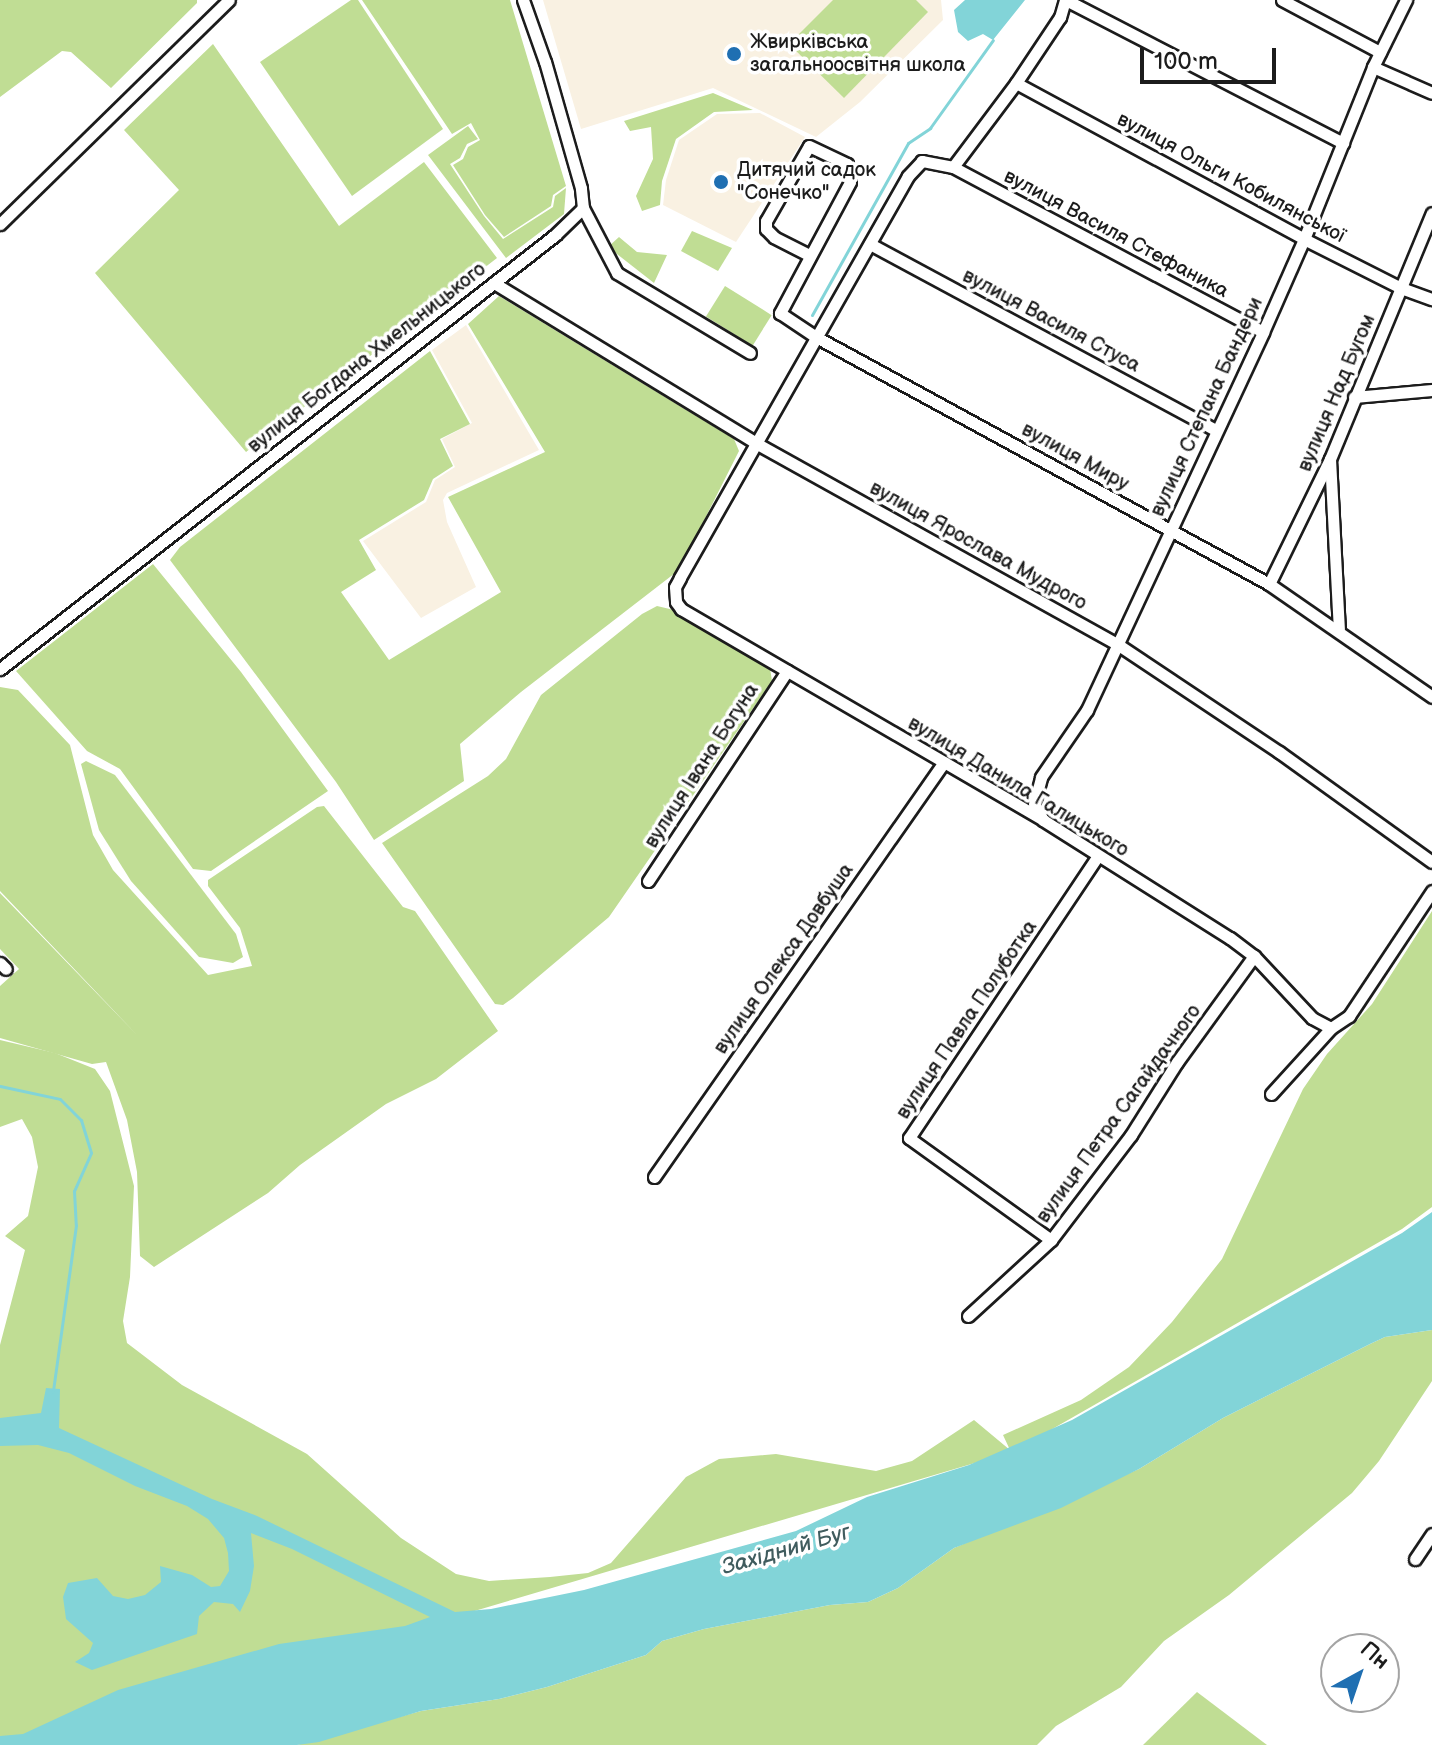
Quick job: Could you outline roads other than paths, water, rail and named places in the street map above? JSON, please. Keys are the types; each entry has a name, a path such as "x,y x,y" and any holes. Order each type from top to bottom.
{"street":[{"path":"0,224 229,0"},
{"path":"523,0 545,62 581,188 583,208 617,273 750,353"},
{"path":"754,442 914,168 922,161 933,160 953,167 1016,83 1060,17 1065,0 1343,143"},
{"path":"1282,0 1380,52"},
{"name":"вулиця Степана Бандери","path":"1043,820 1034,804 1041,777 1087,710 1263,332 1373,67 1406,0"},
{"path":"1373,67 1432,93"},
{"name":"вулиця Ольги Кобилянської","path":"1016,83 1304,239 1401,288 1432,299"},
{"path":"809,146 847,164 850,173 850,182 809,255 774,237 766,229 766,221 809,146"},
{"name":"вулиця Василя Стефаника","path":"953,167 1263,332"},
{"name":"вулиця Богдана Хмельницького","path":"0,669 494,283 583,208"},
{"name":"вулиця Над Бугом","path":"1269,584 1330,459 1432,213"},
{"name":"вулиця Василя Стуса","path":"870,244 1216,430"},
{"name":"вулиця Миру","path":"809,255 780,313 816,337 1269,584 1339,629 1432,697"},
{"name":"вулиця Ярослава Мудрого","path":"494,283 754,442 1117,644 1279,752 1432,862"},
{"path":"1354,397 1432,390"},
{"name":"вулиця Данила Галицького","path":"754,442 680,578 675,595 681,609 1043,820 1254,956 1312,1018 1331,1028"},
{"path":"1330,459 1339,629"},
{"name":"вулиця Івана Богуна","path":"648,881 787,671"},
{"name":"вулиця Олекса Довбуша","path":"654,1177 944,762"},
{"name":"вулиця Павла Полуботка","path":"1051,1240 909,1138 1098,856"},
{"path":"1271,1094 1331,1028 1349,1016 1432,891"},
{"name":"вулиця Петра Сагайдачного","path":"968,1316 1051,1240 1131,1135 1177,1062 1254,956"},
{"path":"1415,1559 1432,1534"}],"water":[{"path":"965,0 1025,0 993,40 983,34 968,41 958,32 954,10"},
{"name":"Західний Буг","path":"1432,1212 1432,1330 1385,1337 1370,1344 1223,1418 1139,1469 1061,1508 954,1548 898,1588 868,1602 830,1605 704,1629 662,1641 646,1655 547,1687 499,1699 421,1711 319,1742 297,1745 0,1745 0,1736 23,1734 118,1690 279,1644 405,1626 430,1617 292,1549 251,1533 254,1566 250,1591 240,1612 233,1604 214,1602 199,1616 197,1634 92,1670 75,1662 89,1653 93,1643 66,1619 63,1597 68,1583 97,1578 113,1596 128,1599 145,1595 161,1582 160,1566 192,1575 211,1587 220,1586 229,1571 228,1553 224,1538 208,1519 187,1506 135,1486 69,1453 38,1445 0,1446 0,1418 41,1413 46,1388 60,1389 59,1428 212,1499 257,1516 455,1612 491,1609 584,1590 796,1531 867,1497 969,1465 1072,1420 1402,1233"}],"waterway":[{"path":"812,315 908,143 930,128 993,40"},
{"path":"0,1086 60,1099 81,1120 91,1153 74,1191 76,1225 53,1391"}],"place":[{"name":"Жвирківська загальноосвітня школа","path":"734,54"},
{"name":"Дитячий садок \"Сонечко\"","path":"721,182"}]}
